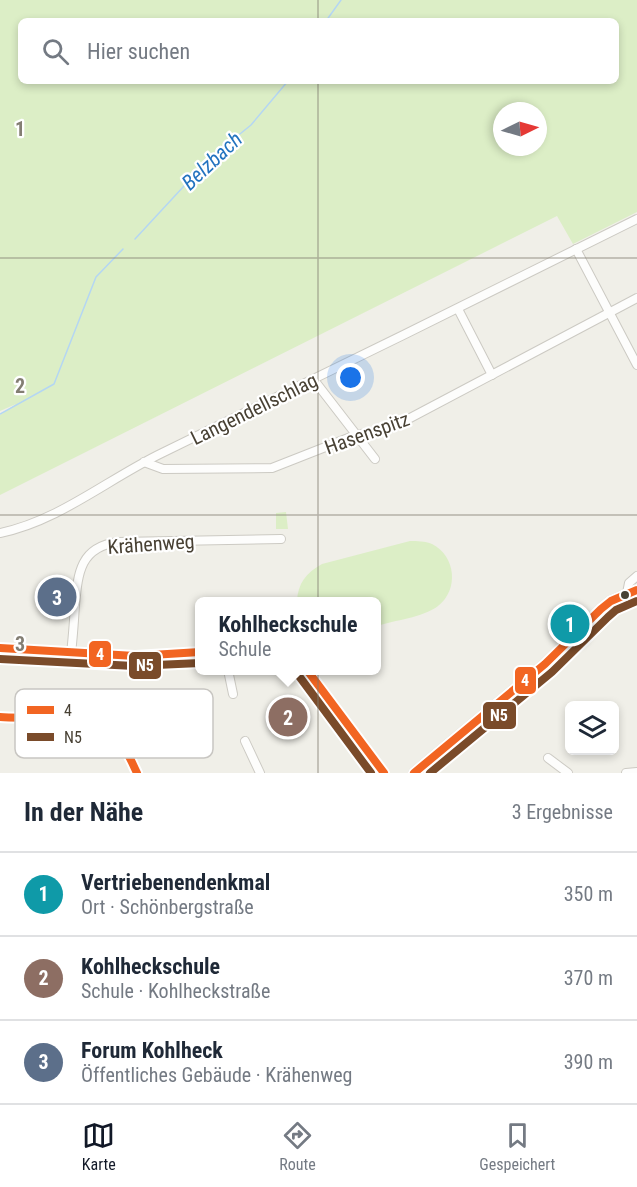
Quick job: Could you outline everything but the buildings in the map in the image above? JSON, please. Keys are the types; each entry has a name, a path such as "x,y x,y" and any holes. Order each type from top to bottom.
{"street":[{"name":"Langendellschlag","path":"0,534 45,519 144,462 637,219"},
{"path":"576,249 637,364"},
{"name":"Hasenspitz","path":"144,462 163,469 272,468 356,435 395,426 637,298"},
{"path":"458,309 492,375"},
{"path":"314,380 375,459"},
{"name":"Krähenweg","path":"71,653 78,577 88,556 100,546 118,542 280,538"},
{"path":"414,773 545,664 601,609 632,591 629,583 637,576"},
{"path":"0,648 135,656 195,652"},
{"path":"229,675 233,693"},
{"path":"311,675 384,773"},
{"path":"0,717 15,718"},
{"path":"245,741 260,773"},
{"path":"129,758 136,773"},
{"path":"548,758 568,773"},
{"path":"626,773 637,772"}],"green space":[{"path":"0,0 637,0 637,212 573,244 557,216 0,495 0,415 16,404 0,411"},
{"path":"286,512 288,529 276,529 276,513"},
{"path":"410,541 424,542 440,549 446,556 452,574 452,583 445,599 432,610 381,625 381,597 298,597 304,579 322,564"}],"waterway":[{"name":"Belzbach","path":"328,18 341,0"},
{"name":"Belzbach","path":"135,239 209,159 251,125 285,84"},
{"name":"Belzbach","path":"0,414 54,384 96,277 123,249"}],"transit line":[{"name":"4","path":"414,773 545,664 601,609 611,601 637,590"},
{"name":"N5","path":"430,773 552,672 616,610 637,601"},
{"name":"4","path":"0,648 135,656 195,652"},
{"name":"N5","path":"0,659 134,666 195,663"},
{"name":"4","path":"311,675 384,773"},
{"name":"N5","path":"299,676 371,773"},
{"name":"4","path":"0,717 15,718"},
{"name":"4","path":"130,758 137,773"}],"place":[{"name":"Forum Kohlheck","path":"57,597"},
{"name":"Vertriebenendenkmal","path":"570,624"},
{"name":"Kohlheckschule","path":"288,717"}]}
